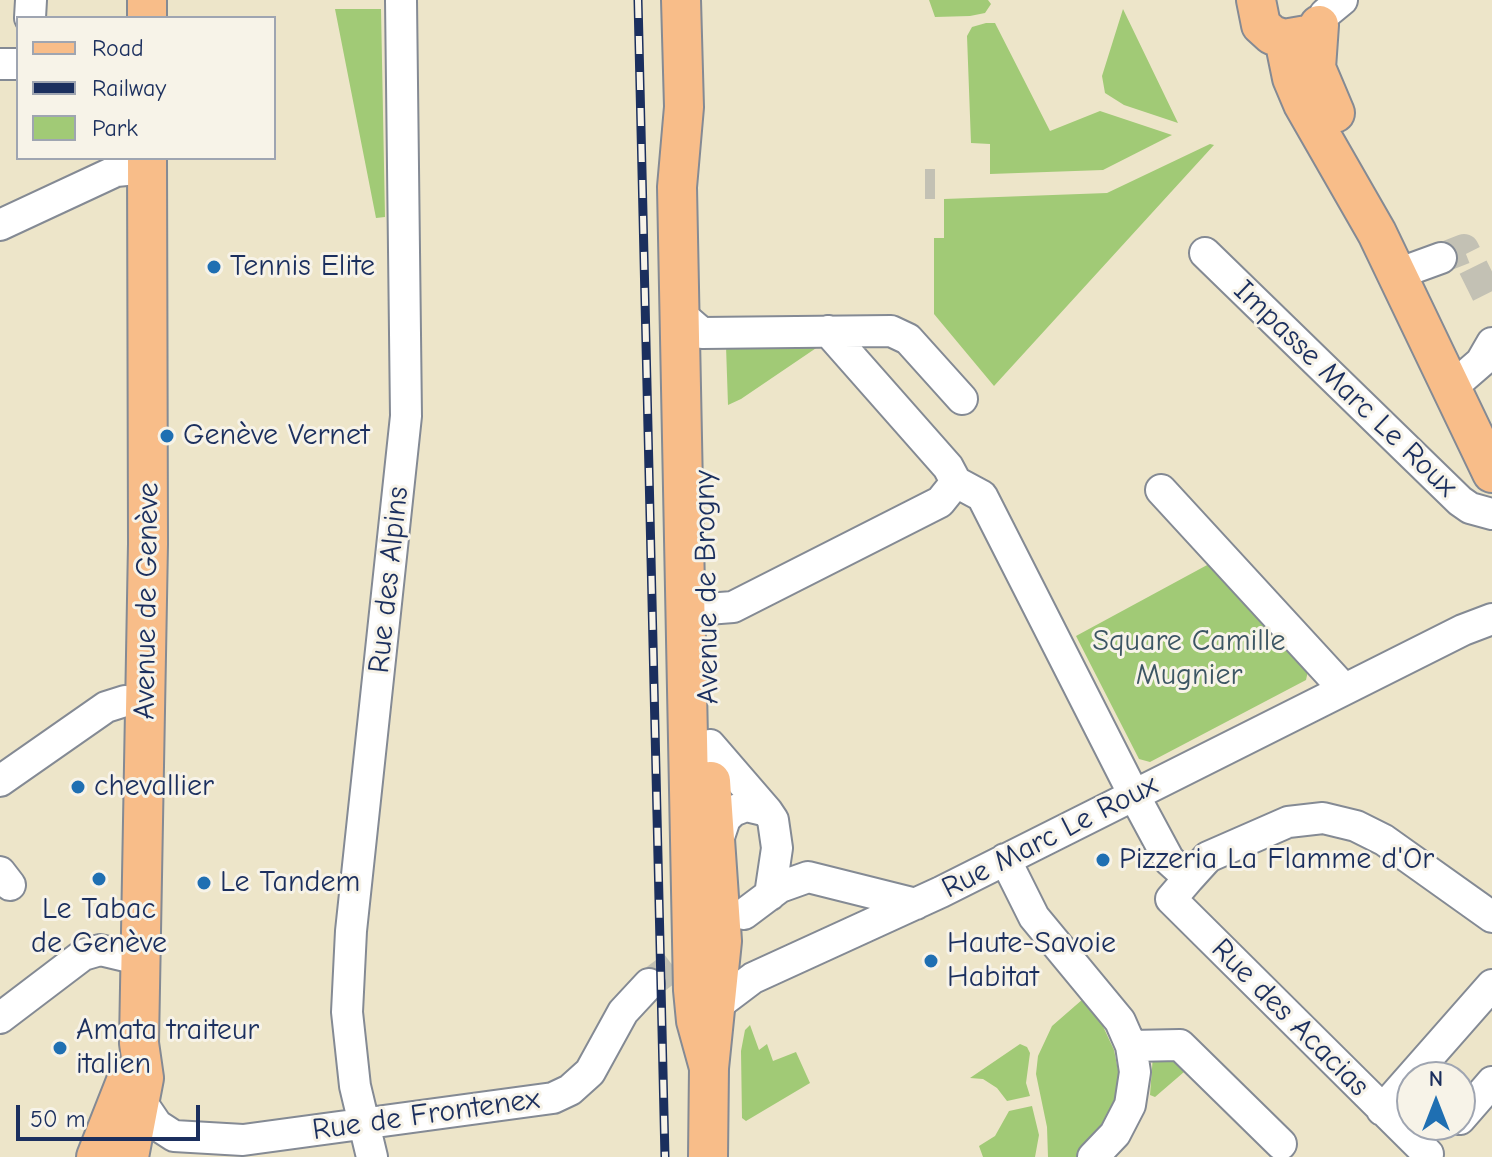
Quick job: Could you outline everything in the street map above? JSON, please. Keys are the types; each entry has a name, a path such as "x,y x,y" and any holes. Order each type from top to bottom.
{"main road":[{"name":"Avenue de Brogny","path":"681,0 684,107 677,187 691,324 696,603 710,745 713,816 718,840 724,973 709,1068 708,1157"},
{"path":"1256,0 1255,11 1261,25 1284,39 1310,34 1328,10"},
{"path":"1328,10 1316,68 1354,155 1377,233"},
{"path":"1284,39 1288,65 1303,104 1377,233 1451,388 1487,451"},
{"name":"Avenue de Genève","path":"129,1157 142,1103 144,1078 139,1043 146,705 147,163"},
{"name":"Avenue de Brogny","path":"696,603 688,676 691,907 724,973"},
{"path":"688,676 701,731 710,745"},
{"name":"Avenue de Genève","path":"96,1157 139,1043"}],"street":[{"name":"Rue des Alpins","path":"372,1157 362,1123 349,1040 349,952 407,394 401,0"},
{"path":"0,225 116,171 147,163"},
{"name":"Impasse Marc Le Roux","path":"1205,253 1460,501 1470,508 1492,514"},
{"path":"1397,274 1441,258"},
{"path":"691,324 828,331 880,330 898,334 908,339 962,399"},
{"path":"828,331 948,467 956,482 982,496 1169,860 1189,878 1208,857 1288,822 1323,818 1356,826 1384,840 1492,917"},
{"path":"1451,388 1481,362 1492,343"},
{"path":"696,603 733,607 940,502 956,482"},
{"path":"1161,490 1344,689"},
{"name":"Rue Marc Le Roux","path":"724,973 833,942 916,904 1463,630 1492,619"},
{"path":"0,781 106,707 125,701 146,705"},
{"path":"709,1068 732,1012 724,973 770,895 777,848 773,820 710,745"},
{"path":"718,840 725,819 733,811 746,806 767,811"},
{"path":"1005,859 1034,917 1120,1021 1131,1046 1135,1072 1130,1105 1115,1134 1093,1157"},
{"path":"770,895 799,879 817,878 916,904"},
{"path":"817,878 880,920"},
{"name":"Rue des Acacias","path":"1189,878 1171,899 1427,1156"},
{"path":"833,942 842,897"},
{"path":"0,1018 83,955 100,950 142,960"},
{"name":"Rue de Frontenex","path":"191,1157 243,1140 539,1101 570,1090 590,1072 623,1012 649,984"},
{"path":"1382,1110 1492,985"},
{"path":"1131,1046 1180,1045 1281,1144"},
{"path":"1476,1100 1492,1082"},
{"name":"Rue de Frontenex","path":"142,1103 157,1125 174,1136 243,1140"}],"green space":[{"path":"929,0 988,0 991,4 985,13 935,17"},
{"path":"335,9 381,9 385,217 376,218"},
{"path":"1123,9 1178,123 1124,105 1105,93 1102,76"},
{"path":"995,23 1050,131 1100,111 1172,135 1103,170 990,174 990,144 971,143 967,36 972,27"},
{"path":"1210,144 1214,145 994,386 934,314 934,238 944,238 944,199 1107,193"},
{"path":"828,340 741,399 728,405 726,346"},
{"name":"Square Camille Mugnier","path":"1209,564 1308,671 1306,680 1150,762 1139,759 1076,636"},
{"path":"1083,999 1101,1022 1114,1050 1121,1085 1107,1124 1084,1152 1078,1157 1048,1157 1047,1127 1036,1074 1038,1056 1052,1026"},
{"path":"750,1025 759,1050 767,1044 773,1061 796,1052 810,1083 746,1121 742,1118 741,1051 745,1030"},
{"path":"1020,1044 1027,1047 1030,1053 1026,1083 1030,1096 1007,1101 997,1088 983,1079 970,1078"},
{"path":"1168,1049 1184,1072 1155,1097 1150,1095 1153,1055"},
{"path":"1032,1106 1039,1135 1035,1157 983,1157 979,1146 995,1136 1009,1111"}],"tunnel":[{"path":"925,184 935,184"},
{"path":"1441,258 1464,249 1492,305"},
{"path":"649,984 705,942"}],"railway":[{"path":"638,0 665,1157"}],"place":[{"name":"Tennis Elite","path":"214,267"},
{"name":"Genève Vernet","path":"167,436"},
{"name":"chevallier","path":"78,787"},
{"name":"Pizzeria La Flamme d'Or","path":"1103,860"},
{"name":"Le Tabac de Genève","path":"99,879"},
{"name":"Le Tandem","path":"204,883"},
{"name":"Haute-Savoie Habitat","path":"931,961"},
{"name":"Amata traiteur italien","path":"60,1048"}]}
